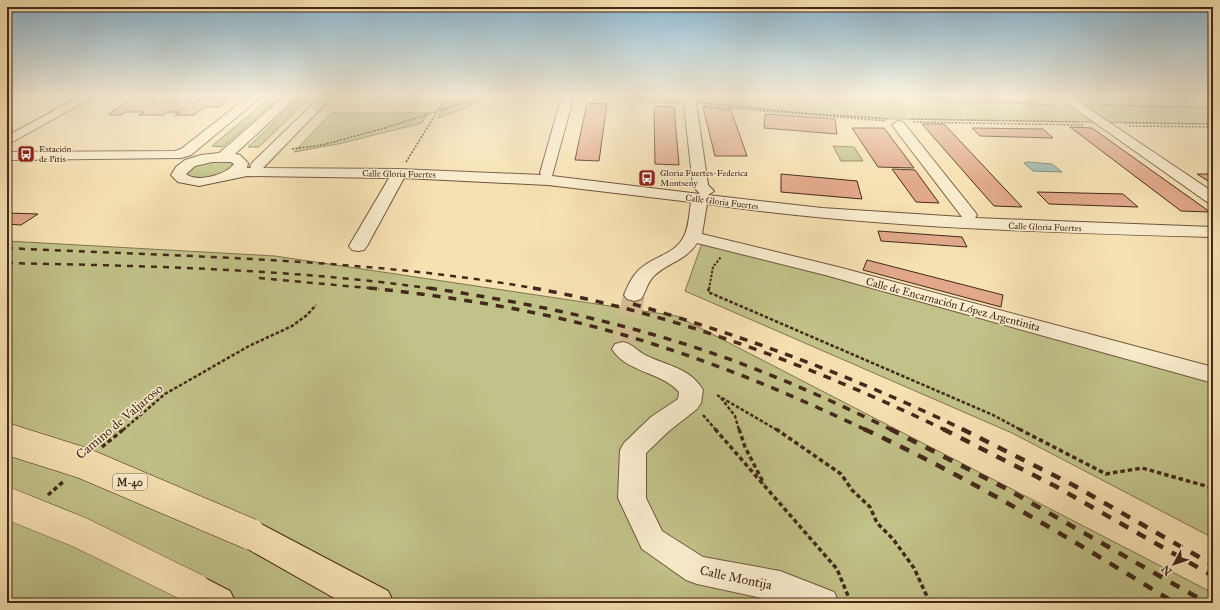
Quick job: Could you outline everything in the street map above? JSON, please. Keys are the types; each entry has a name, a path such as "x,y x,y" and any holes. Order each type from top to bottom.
{"highway":[{"name":"M-40","path":"7,439 83,463 250,534 376,603"},
{"path":"7,503 28,510 110,546 206,596"}],"street":[{"path":"7,141 37,124"},
{"path":"150,170 178,162 223,157 235,158 236,169 211,180 192,181 180,177 178,174 178,162 222,124"},
{"path":"223,157 260,124"},
{"path":"257,166 298,124"},
{"path":"547,172 559,124"},
{"path":"634,295 638,281 648,270 679,253 688,244 692,237 703,195 693,124"},
{"path":"902,124 969,215"},
{"path":"1104,124 1213,199"},
{"path":"7,156 161,157 178,162"},
{"name":"Calle Gloria Fuertes","path":"236,169 257,166 547,172 703,195 765,207 907,220 1010,226 1213,232"},
{"path":"7,169 85,170"},
{"name":"Calle Gloria Fuertes","path":"236,169 247,172 402,169 550,180 703,195 969,215 1213,224"},
{"path":"358,246 402,169"},
{"name":"Calle de Encarnación López Argentinita","path":"692,237 831,271 1213,375"},
{"path":"623,349 630,356 640,362 677,375 691,390 689,403"},
{"name":"Calle Montija","path":"689,403 660,424 633,450 632,498 652,540 696,570 780,586 823,603"}],"path":[{"path":"274,148 298,148 337,141 398,124"},
{"path":"402,169 430,124"},
{"path":"725,255 715,260 712,266 708,292 993,415 1106,474 1142,468 1213,488"},
{"name":"Camino de Valjaroso","path":"99,450 165,394 249,346 292,326 307,315 316,305"},
{"path":"713,392 782,432 841,474 852,490 870,507 877,523 893,539 914,568 930,603"},
{"path":"717,395 735,416 745,448 766,488"},
{"path":"689,403 708,419 837,569 851,603"},
{"path":"41,500 70,475"}],"green space":[{"path":"238,124 249,124 222,147 212,146"},
{"path":"271,124 282,124 259,147 248,147"},
{"path":"320,124 416,124 338,144 294,152"},
{"path":"833,146 854,147 863,161 841,161"},
{"path":"210,161 229,161 233,166 225,173 212,177 188,176 187,174 193,166"},
{"path":"7,241 275,256 677,316 1213,593 1213,603 7,603"},
{"path":"702,243 839,277 1213,378 1213,538 1012,433 685,291"}],"water":[{"path":"1024,163 1052,164 1062,172 1033,171"}],"building":[{"path":"582,124 604,124 599,161 575,160"},
{"path":"654,124 676,124 679,165 655,164"},
{"path":"707,124 736,124 747,156 715,156"},
{"path":"764,124 836,124 837,134 764,128"},
{"path":"922,124 944,124 1022,207 994,206"},
{"path":"1070,127 1092,128 1210,212 1181,211"},
{"path":"852,128 884,128 914,168 878,167"},
{"path":"972,128 1043,129 1053,138 980,136"},
{"path":"892,169 915,170 939,203 916,202"},
{"path":"781,174 857,181 862,199 781,192"},
{"path":"1197,174 1213,174 1213,184"},
{"path":"1037,192 1123,194 1138,207 1049,204"},
{"path":"7,213 38,214 21,225 7,224"},
{"path":"878,231 962,237 967,247 881,241"},
{"path":"867,260 1003,295 1001,307 863,270"}],"tunnel":[{"path":"623,349 634,295"}],"railway":[{"path":"7,248 274,260 340,265 407,271 535,288"},
{"path":"7,263 168,267 275,273 382,282 435,289"},
{"path":"259,278 373,288"},
{"path":"369,288 373,288"},
{"path":"373,288 379,289"},
{"path":"373,288 512,308 618,333 680,353 788,394 866,430"},
{"path":"429,288 568,313 624,326 682,343 774,376 834,402 891,430"},
{"path":"535,288 539,289"},
{"path":"535,288 640,312 744,345 846,385 945,430"},
{"path":"633,304 718,330 801,360 883,393 964,430"},
{"path":"864,429 904,448 983,490 1061,534 1175,603"},
{"path":"891,430 1005,488 1207,603"},
{"path":"945,430 1055,486 1213,576"},
{"path":"964,430 1073,485 1213,565"}],"place":[{"name":"Estación de Pitis","path":"26,154"},
{"name":"Gloria Fuertes-Federica Montseny","path":"647,178"}]}
